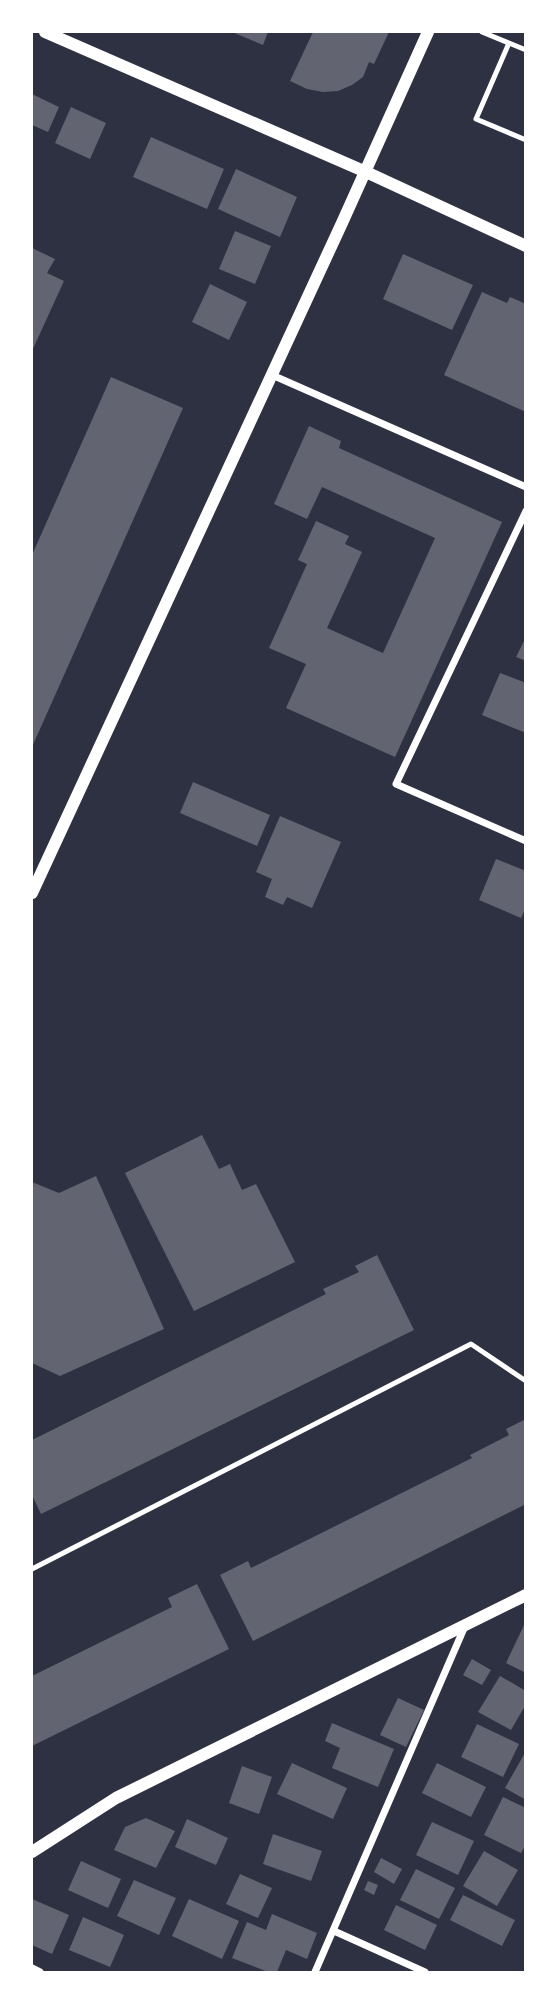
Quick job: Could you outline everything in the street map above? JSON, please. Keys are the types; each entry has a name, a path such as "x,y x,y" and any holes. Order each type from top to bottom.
{"street":[{"path":"45,32 366,172 526,246"},
{"path":"32,893 366,172 428,32"},
{"path":"272,375 526,487"},
{"path":"526,511 396,784 526,841"},
{"path":"32,1853 116,1798 526,1595"},
{"path":"315,1972 465,1625"},
{"path":"334,1931 425,1972"},
{"path":"32,1968 40,1972"}],"lane":[{"path":"482,32 526,50"},
{"path":"509,43 476,119 526,140"},
{"path":"32,1569 471,1344 526,1381"}],"building":[{"path":"232,32 268,32 263,45"},
{"path":"313,32 389,32 374,64 369,62 363,77 338,91 323,92 307,89 290,81"},
{"path":"32,94 59,107 48,132 32,125"},
{"path":"71,107 106,123 90,159 55,143"},
{"path":"151,137 224,169 207,209 133,177"},
{"path":"236,169 297,197 280,237 218,209"},
{"path":"235,231 271,246 255,284 219,269"},
{"path":"32,248 55,259 47,273 64,281 32,351"},
{"path":"403,254 473,285 452,330 383,299"},
{"path":"210,284 247,302 229,340 192,322"},
{"path":"482,292 507,303 510,297 526,304 526,412 444,375"},
{"path":"111,377 183,408 32,747 32,555"},
{"path":"309,426 341,441 339,448 502,522 395,757 286,708 306,664 269,648 307,564 298,560 316,521 349,536 345,544 362,552 327,628 383,653 435,538 322,487 307,519 274,504"},
{"path":"526,637 526,661 516,657"},
{"path":"500,673 526,683 526,733 482,715"},
{"path":"193,782 270,815 257,846 180,813"},
{"path":"280,816 341,842 312,908 287,897 283,905 265,897 272,879 256,872"},
{"path":"496,859 526,871 526,907 521,918 479,900"},
{"path":"202,1135 219,1169 230,1164 242,1190 256,1184 295,1262 194,1311 125,1173"},
{"path":"96,1176 164,1329 60,1376 32,1363 32,1182 59,1193"},
{"path":"377,1255 414,1330 41,1514 32,1495 32,1440 326,1294 323,1289 359,1272 355,1266"},
{"path":"526,1419 526,1504 253,1641 220,1575 248,1561 251,1568 472,1458 470,1455 509,1435 506,1429"},
{"path":"197,1584 229,1649 32,1746 32,1676 172,1607 168,1598"},
{"path":"526,1621 526,1673 506,1663"},
{"path":"472,1659 491,1670 482,1685 463,1675"},
{"path":"500,1676 526,1691 526,1704 511,1730 478,1712"},
{"path":"398,1698 424,1710 406,1747 380,1735"},
{"path":"332,1723 394,1749 378,1787 332,1768 340,1748 325,1741"},
{"path":"477,1724 519,1744 503,1777 461,1757"},
{"path":"526,1751 526,1800 505,1788"},
{"path":"292,1763 347,1788 333,1819 277,1794"},
{"path":"437,1763 486,1787 471,1817 422,1793"},
{"path":"242,1766 272,1777 259,1814 229,1803"},
{"path":"503,1797 526,1808 526,1844 521,1853 484,1835"},
{"path":"146,1818 175,1831 156,1868 114,1850 125,1827"},
{"path":"187,1819 228,1838 216,1865 175,1847"},
{"path":"432,1822 474,1841 458,1875 416,1855"},
{"path":"273,1834 322,1851 311,1881 263,1864"},
{"path":"484,1851 518,1870 497,1906 463,1886"},
{"path":"381,1858 402,1869 394,1884 374,1872"},
{"path":"81,1861 121,1879 108,1908 68,1890"},
{"path":"416,1869 455,1888 439,1919 400,1900"},
{"path":"240,1874 272,1888 258,1918 226,1904"},
{"path":"134,1880 176,1898 159,1935 117,1916"},
{"path":"368,1881 378,1885 374,1895 364,1890"},
{"path":"463,1895 515,1920 502,1946 450,1920"},
{"path":"32,1899 69,1915 52,1954 32,1945"},
{"path":"189,1899 239,1921 222,1959 172,1936"},
{"path":"396,1905 437,1925 425,1950 384,1930"},
{"path":"272,1914 317,1933 307,1959 286,1950 277,1972 268,1972 232,1958 247,1922 266,1930"},
{"path":"83,1917 124,1935 110,1967 69,1950"}]}
